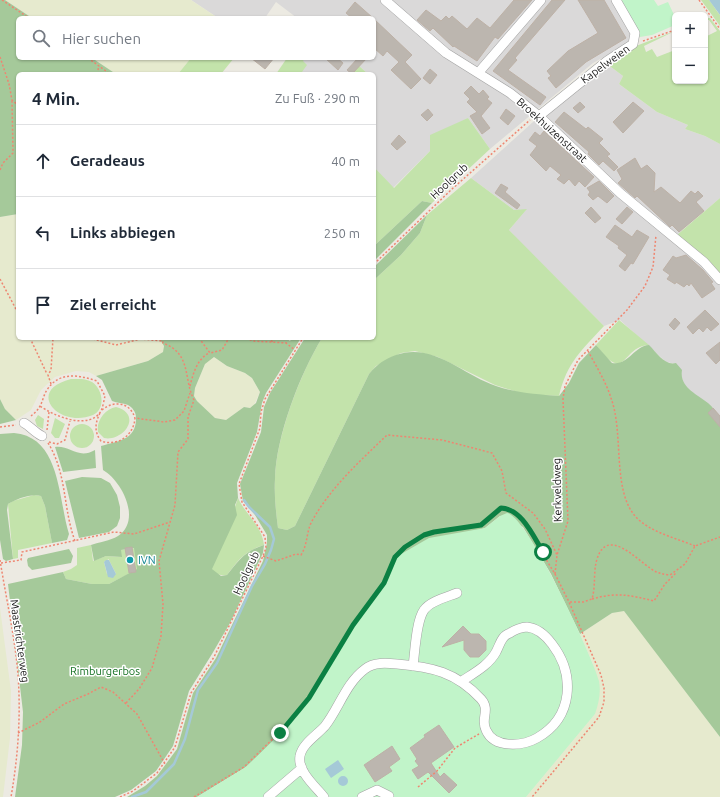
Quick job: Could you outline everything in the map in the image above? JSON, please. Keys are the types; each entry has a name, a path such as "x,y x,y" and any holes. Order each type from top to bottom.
{"street":[{"name":"Broekhuizenstraat","path":"385,0 446,53 479,72 539,116 620,193 660,228 688,248 720,280"},
{"path":"479,72 541,0"},
{"name":"Kapelweien","path":"539,116 607,61 632,46 635,42 635,33 616,0"},
{"path":"24,423 29,425 31,430 45,439"},
{"path":"413,666 420,620 424,610 432,604 457,593"},
{"path":"324,797 302,768 300,756 304,747 325,726 353,682 365,668 379,663 413,666 440,671 462,681 482,700 486,707 484,722 486,730 497,741 514,745 538,738 549,729 559,718 565,704 568,691 564,663 548,639 536,630 526,627 508,633 501,640 494,656 487,663 462,681"},
{"path":"268,797 302,768"},
{"path":"362,797 377,790 389,796"}],"path":[{"path":"2,0 26,16"},
{"path":"699,0 707,12"},
{"path":"708,13 720,29"},
{"path":"635,42 653,38 672,31"},
{"path":"0,57 9,84 12,100 13,153 3,163 0,170"},
{"path":"91,60 107,72"},
{"path":"98,72 99,66"},
{"path":"12,100 16,103"},
{"name":"Hoolgrub","path":"376,262 452,189 523,125 539,116"},
{"name":"Kerkveldweg","path":"555,574 557,555 568,521 563,399 565,386 578,360 627,310 645,286 653,267 656,235 660,228"},
{"path":"0,279 16,309"},
{"path":"31,340 51,384"},
{"path":"48,375 51,370 53,340"},
{"path":"97,340 116,345 137,340"},
{"path":"126,703 139,689 152,668 161,636 162,604 159,561 175,505 178,452 186,443 188,437 188,417 194,400 190,390 186,366 183,359 174,348 163,340"},
{"path":"200,340 210,353"},
{"path":"134,418 164,422 175,420 184,411 199,362 203,357 210,353 222,350 229,340"},
{"path":"251,340 286,343 295,350"},
{"path":"271,340 275,343"},
{"name":"Hoolgrub","path":"120,797 145,783 165,764 175,747 191,693 214,656 263,556 266,548 265,536 242,502 239,484 260,428 261,412 265,399 302,340"},
{"path":"588,350 611,398 618,428 622,489 630,508 643,523 695,546 720,537"},
{"path":"0,427 24,423 40,406 46,390 51,384 66,375 82,376 97,381 105,396 101,411 95,427 99,438 106,443 125,438 130,433 134,418 130,408 114,403 101,411 95,417 70,421 49,412 40,406"},
{"path":"49,412 45,439 55,453 61,474 75,542"},
{"path":"45,439 57,444 65,440 70,421"},
{"path":"263,556 276,561 296,554 301,555 306,547 308,530 323,504 343,476 387,435 442,440 492,453 502,471 506,493 533,513 545,529 557,555"},
{"path":"194,797 244,767 291,721 321,680 353,625 384,583 395,557 405,547 424,535 434,532 481,525 501,508 510,508 522,520 555,574 601,675 604,688 604,702 599,717 532,797"},
{"path":"1,563 21,560 22,552 75,542 114,532 134,534 170,522"},
{"path":"592,599 595,589 597,560 601,549 608,545 618,546 626,550 660,574 670,575 685,564"},
{"path":"569,602 583,602 609,594 624,594 654,601 665,584 685,564 695,546"},
{"name":"Maastrichterweg","path":"0,560 18,674 18,733 15,776 11,797"},
{"path":"18,733 40,722 64,704 101,687 113,692 119,699 126,703 142,722 165,764"},
{"path":"418,787 437,771 455,748 486,730"}],"shaded area":[{"path":"191,0 620,0 640,37 593,63 490,149 468,118 430,151 393,188 376,169 376,72 366,72 358,65 352,72 302,72 303,60 376,60 376,16 294,16 276,2 266,16 215,16"},
{"path":"607,64 623,76 619,84 657,112 688,125 685,129 705,136 720,144 720,198 677,235 711,263 720,274 720,417 685,386 676,364 666,362 620,320 604,326 521,243 509,230 526,210 514,210 471,178 533,122"}],"green space":[{"path":"0,0 5,0 29,16 16,16 16,60 95,60 113,72 16,72 16,214 0,217"},
{"path":"5,0 191,0 215,16 29,16"},
{"path":"620,0 654,0 658,6 668,2 673,12 672,26 652,35 640,37"},
{"path":"701,0 709,0 712,3 720,15 720,26"},
{"path":"708,18 710,18 720,31 720,144 705,136 685,129 688,125 657,112 619,84 623,76 607,64 636,46 672,32 644,46 646,52 652,49 657,57 672,51 672,84 708,84 708,36 717,31"},
{"path":"95,60 189,60 180,72 113,72"},
{"path":"189,60 232,60 223,72 180,72"},
{"path":"286,60 304,60 307,65 302,72 277,72"},
{"path":"358,65 366,72 352,72"},
{"path":"468,118 490,149 432,203 422,201 376,244 376,169 394,188 430,151 430,135"},
{"path":"471,178 514,210 527,209 509,230 604,326 576,357 566,374 559,396 524,394 495,385 438,357 415,351 401,353 376,366 369,374 295,526 287,530 278,528 275,504 276,462 291,406 306,369 321,340 376,340 376,278 401,255 420,233 427,215"},
{"path":"720,198 720,274 711,263 677,235"},
{"path":"422,201 432,203 376,259 376,244"},
{"path":"16,214 16,340 160,340 164,346 163,352 148,361 96,376 89,372 76,371 55,377 41,390 31,410 16,420 5,409 0,399 0,217"},
{"path":"427,215 420,233 401,255 376,278 376,265"},
{"path":"619,320 649,345 640,347 633,351 624,361 619,363 613,362 606,357 596,345"},
{"name":"Rimburgerbos","path":"160,340 300,340 266,393 262,403 257,432 237,483 238,498 235,505 237,515 212,569 221,576 227,575 239,560 247,553 264,545 263,553 230,623 189,691 173,746 156,771 131,790 115,797 15,797 22,745 23,712 8,584 63,572 66,579 92,584 109,584 137,569 134,548 121,550 122,557 106,556 94,561 91,545 118,536 125,529 129,511 127,501 117,483 103,470 101,446 120,441 130,435 135,425 136,417 132,408 126,404 112,401 102,380 96,376 148,361 163,352 164,346","holes":["214,357 227,366 245,373 252,378 260,392 256,403 250,408 244,407 226,420 215,418 197,401 194,396 195,388 205,364"]},
{"path":"304,340 321,340 306,369 291,406 276,462 275,504 278,528 287,530 295,526 369,374 385,360 396,355 410,352 435,356 496,386 519,392 559,396 569,383 579,363 596,345 612,363 622,362 639,349 649,345 668,363 676,363 682,370 683,381 686,386 710,405 720,417 720,737 624,611 612,613 580,634 551,574 523,527 500,516 485,528 396,557 389,577 344,641 308,702 280,735 246,767 197,797 127,797 145,786 157,776 177,749 193,693 216,658 263,561 267,543 267,535 255,515 243,501 240,484 261,432 264,407 270,393"},
{"path":"214,357 227,366 245,373 252,378 260,392 254,405 250,408 244,407 226,420 215,418 197,401 194,396 195,388 205,364"},
{"path":"71,379 87,380 96,385 99,389 102,399 101,404 100,408 93,415 81,418 69,417 59,413 52,407 49,399 50,392 57,385"},
{"path":"0,399 5,409 16,420 0,424"},
{"path":"116,407 128,415 128,427 118,436 104,438 98,432 98,424 102,416 108,410"},
{"path":"38,415 44,419 43,429 37,426 35,420"},
{"path":"55,418 65,424 59,438 55,438 51,433"},
{"path":"82,424 90,428 94,436 90,444 82,448 74,444 70,436 74,428"},
{"path":"14,433 29,437 41,446 49,457 55,472 69,534 67,540 52,543 45,506 41,496 29,496 15,500 8,504 7,510 13,559 6,561 3,559 0,540 0,434"},
{"path":"55,447 65,448 79,453 89,453 95,450 96,468 63,472"},
{"path":"82,477 101,478 110,483 117,495 120,507 120,518 117,526 109,532 79,538 65,481"},
{"path":"34,495 41,496 45,506 52,543 18,550 18,558 13,559 8,504"},
{"path":"238,498 257,526 263,538 264,545 257,547 243,556 227,575 220,575 215,573 211,567 223,543"},
{"path":"507,513 516,520 529,537 543,561 573,618 600,685 598,706 595,714 526,797 197,797 246,767 295,719 322,681 344,641 389,577 396,557 429,538 485,528 500,516"},
{"path":"91,545 93,561 106,556 121,557 121,550 135,548 138,569 109,584 92,584 66,579 63,572 77,565 77,548","holes":["109,560 116,574 107,574 104,562"]},
{"path":"69,549 73,556 71,563 32,570 28,566 28,558"},
{"path":"0,608 11,691 10,738 3,797 0,797"},
{"path":"624,611 630,618 720,737 720,797 526,797 595,714 593,664 580,634 612,613"}],"water":[{"path":"709,0 720,0 720,15"},
{"path":"109,560 116,574 113,578 108,577 104,562"},
{"path":"338,760 344,769 331,778 325,769"},
{"path":"341,776 345,776 348,781 345,786 341,786 338,783 338,779"}],"building":[{"path":"514,0 532,0 498,39 495,37 477,61 454,46 453,47 433,28 430,31 417,20 426,10 441,21 446,16 449,19 452,16 467,29 477,18 490,28"},
{"path":"552,0 565,0 515,58 517,60 508,70 546,97 540,105 493,71"},
{"path":"578,0 604,0 626,38 586,62 556,88 548,78 551,76 547,71 568,51 598,33"},
{"path":"355,2 371,16 350,16 346,13"},
{"path":"376,21 412,55 405,62 421,79 411,89 391,70 399,62 387,51 383,56 376,50"},
{"path":"254,60 272,60 265,69"},
{"path":"327,60 339,60 343,63 338,70"},
{"path":"356,60 365,60 354,72 350,72 347,70"},
{"path":"430,69 437,75 430,84 423,78"},
{"path":"471,86 479,94 483,90 489,97 487,99 492,103 481,116 490,128 482,134 470,116 477,112 467,102 470,99 464,93"},
{"path":"580,102 585,107 578,113 573,108"},
{"path":"633,102 644,111 623,133 613,122"},
{"path":"428,109 433,115 427,121 421,115"},
{"path":"506,109 515,116 508,125 500,118"},
{"path":"564,112 586,129 588,127 603,139 599,143 610,154 607,156 618,167 614,171 603,161 599,165 588,154 589,152 555,122"},
{"path":"544,131 594,177 585,187 579,181 575,186 569,179 564,184 557,179 561,175 550,166 546,171 530,155 537,146 529,140 535,132 540,136"},
{"path":"399,135 406,142 397,150 391,144"},
{"path":"635,158 641,169 647,165 655,173 654,192 661,187 680,203 691,191 695,194 698,191 703,196 696,202 704,211 679,232 672,225 670,227 637,196 635,198 618,183 622,179 617,170"},
{"path":"599,181 614,196 607,203 598,196 593,200 588,195 590,192 587,188"},
{"path":"501,184 508,188 505,192 520,205 517,209 495,193"},
{"path":"591,207 601,218 595,223 585,213"},
{"path":"627,207 633,212 622,224 616,219"},
{"path":"615,225 632,237 637,230 649,237 633,264 631,263 625,271 619,266 627,255 618,248 619,246 606,237"},
{"path":"686,255 703,270 713,282 711,283 715,289 702,298 691,283 689,286 687,284 684,287 676,282 675,284 667,279 670,275 663,270 673,256 676,258"},
{"path":"705,310 719,324 711,331 707,327 703,332 699,328 693,334 687,327"},
{"path":"675,318 680,323 674,330 669,325"},
{"path":"720,342 720,360 716,364 706,353"},
{"path":"713,408 720,416 720,427 708,413"},
{"name":"IVN","path":"132,547 136,572 129,573 125,548"},
{"path":"463,626 471,634 479,634 486,641 486,650 479,657 470,657 464,650 464,640 442,647"},
{"path":"439,725 454,747 431,763 440,777 444,773 457,785 449,793 428,772 418,779 412,770 419,766 415,761 417,759 410,748 425,737 424,735"},
{"path":"392,746 400,759 389,767 392,771 375,782 364,765"}],"waterway":[{"path":"132,797 146,792 174,764 185,739 198,690 217,663 252,586 265,564 271,550 274,539 270,527 249,507 244,500"}],"place":[{"name":"IVN","path":"130,560"}],"route":[{"path":"280,733 309,698 353,625 384,583 395,557 405,547 424,535 434,532 481,525 501,508 510,508 521,518 543,552"}]}
